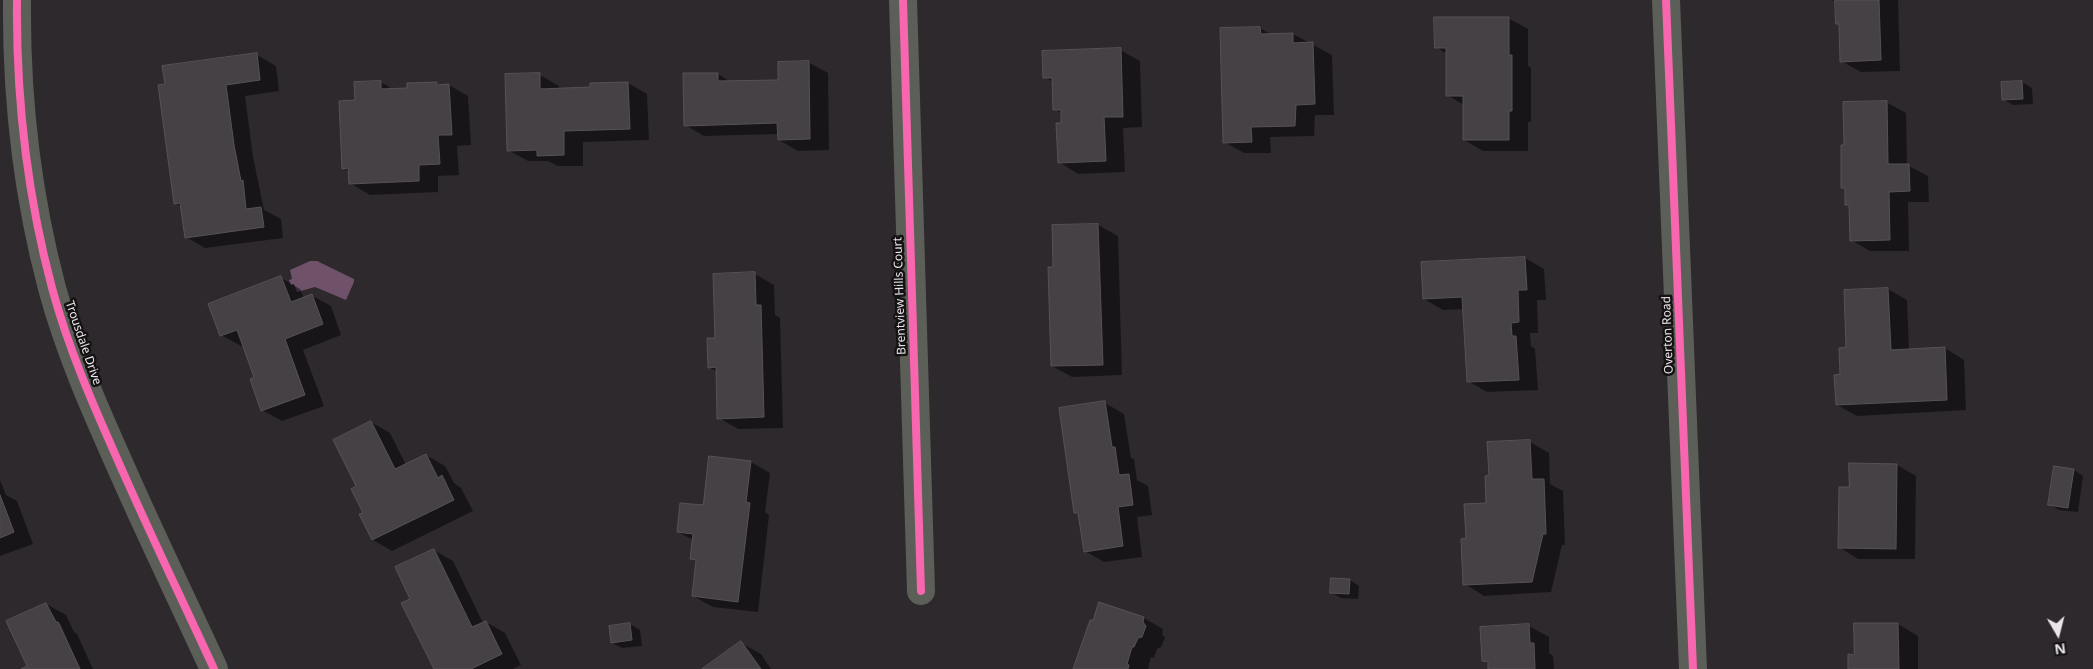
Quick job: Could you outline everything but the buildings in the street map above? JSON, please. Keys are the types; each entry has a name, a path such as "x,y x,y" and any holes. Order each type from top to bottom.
{"street":[{"name":"Trousdale Drive","path":"17,0 19,85 25,152 38,231 52,289 76,362 103,430 214,669"},
{"name":"Brentview Hills Court","path":"903,0 921,592"},
{"name":"Overton Road","path":"1666,0 1693,669"}],"shaded area":[{"path":"310,261 317,261 354,279 346,300 315,287 297,292 294,284 291,285 289,280 292,279 290,270"}],"cycle path":[{"path":"17,0 19,73 25,145 43,253 59,313 76,362 106,434 214,669"},
{"path":"903,0 921,591"},
{"path":"1666,0 1693,669"}]}
